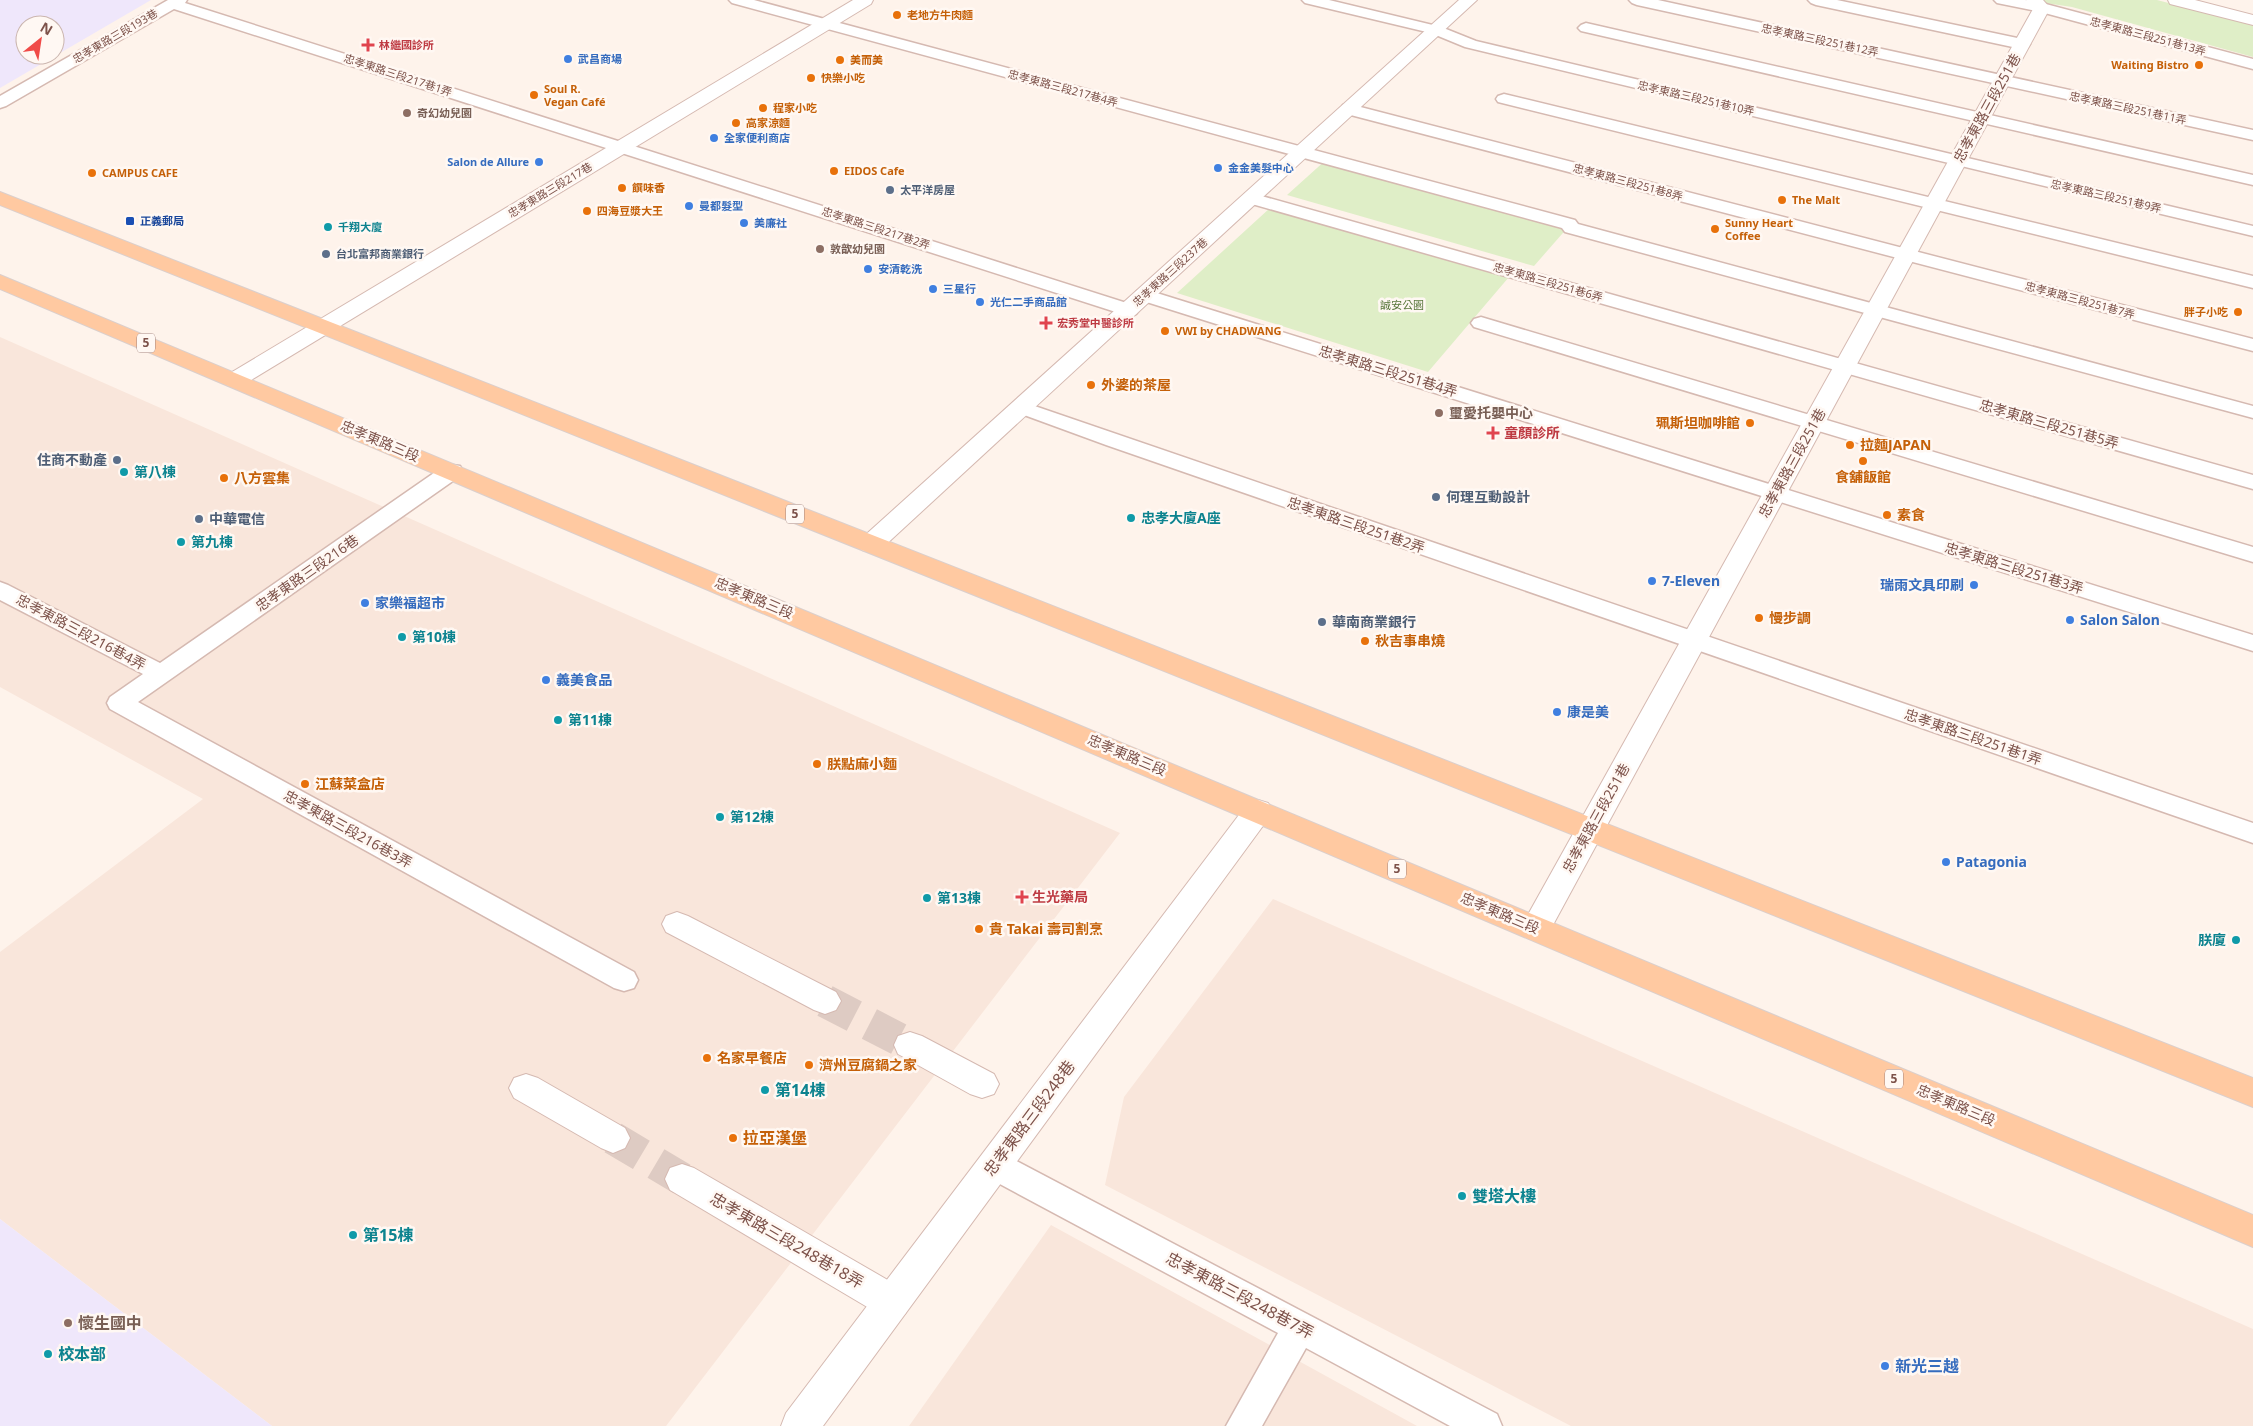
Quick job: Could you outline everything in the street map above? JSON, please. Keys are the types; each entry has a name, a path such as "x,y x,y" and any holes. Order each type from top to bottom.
{"main road":[{"name":"5","path":"0,198 2253,1093"},
{"name":"忠孝東路三段","path":"0,281 2253,1231"}],"street":[{"name":"忠孝東路三段217巷","path":"235,380 864,0"},
{"name":"忠孝東路三段237巷","path":"871,544 1469,0"},
{"path":"2176,0 2253,20"},
{"name":"忠孝東路三段251巷","path":"1536,928 1692,641 1814,424 1874,309 1907,254 1982,118 2022,44 2038,4"},
{"name":"忠孝東路三段248巷","path":"800,1426 1258,811"},
{"path":"677,924 825,1001"},
{"path":"910,1045 982,1084"},
{"path":"526,1088 613,1138"},
{"name":"忠孝東路三段248巷18弄","path":"682,1179 892,1302"}],"lane":[{"name":"忠孝東路三段217巷4弄","path":"737,0 2253,412"},
{"name":"忠孝東路三段251巷10弄","path":"1310,0 1436,30 1480,47 1958,160"},
{"name":"忠孝東路三段251巷12弄","path":"1637,0 2002,81"},
{"path":"1816,0 2022,44"},
{"name":"忠孝東路三段251巷13弄","path":"2002,0 2038,4 2253,64"},
{"name":"忠孝東路三段193巷","path":"0,103 176,2"},
{"name":"忠孝東路三段217巷1弄","path":"176,2 623,147"},
{"path":"1586,28 2253,180"},
{"name":"忠孝東路三段251巷11弄","path":"2002,81 2253,135"},
{"path":"1504,99 2253,282"},
{"name":"忠孝東路三段251巷8弄","path":"1349,109 1907,254"},
{"name":"忠孝東路三段217巷2弄","path":"623,147 1129,310"},
{"name":"忠孝東路三段251巷9弄","path":"1958,160 2253,231"},
{"name":"忠孝東路三段251巷6弄","path":"1251,198 1845,366"},
{"name":"忠孝東路三段251巷7弄","path":"1907,254 2253,345"},
{"name":"忠孝東路三段251巷4弄","path":"1144,295 1775,492"},
{"path":"1481,324 2253,555"},
{"name":"忠孝東路三段251巷5弄","path":"1845,366 2253,482"},
{"name":"忠孝東路三段251巷2弄","path":"1020,407 1692,641"},
{"name":"忠孝東路三段216巷","path":"162,674 452,471"},
{"name":"忠孝東路三段251巷3弄","path":"1775,492 2253,643"},
{"name":"忠孝東路三段216巷4弄","path":"0,590 162,674"},
{"name":"忠孝東路三段251巷1弄","path":"1692,641 2253,833"},
{"name":"忠孝東路三段216巷3弄","path":"162,674 118,703 624,980"},
{"name":"忠孝東路三段248巷7弄","path":"994,1165 1485,1426"},
{"path":"1243,1426 1300,1327"}],"shaded area":[{"path":"0,0 151,0 65,50 65,15 15,15 15,65 39,65 0,88"},
{"path":"0,337 1120,833 666,1426 272,1426 0,1219 0,952 203,799 0,687"},
{"path":"1273,899 2253,1329 2253,1426 1571,1426 1105,1185 1124,1097"},
{"name":"懷生國中","path":"0,1219 272,1426 0,1426"},
{"path":"1051,1225 1417,1426 909,1426"}],"green space":[{"path":"2025,0 2157,0 2253,25 2253,57 2072,7"},
{"path":"1327,159 1569,226 1534,266 1287,195"},
{"name":"誠安公園","path":"1270,208 1509,277 1428,372 1177,293"}],"tunnel":[{"path":"825,1001 910,1045"},
{"path":"613,1138 682,1179"}],"place":[{"name":"老地方牛肉麵","path":"897,15"},
{"name":"林繼國診所","path":"368,45"},
{"name":"武昌商場","path":"568,59"},
{"name":"美而美","path":"840,60"},
{"name":"Waiting Bistro","path":"2199,65"},
{"name":"快樂小吃","path":"811,78"},
{"name":"Soul R. Vegan Café","path":"534,95"},
{"name":"程家小吃","path":"763,108"},
{"name":"奇幻幼兒園","path":"407,113"},
{"name":"高家涼麵","path":"736,123"},
{"name":"全家便利商店","path":"714,138"},
{"name":"Salon de Allure","path":"539,162"},
{"name":"金金美髮中心","path":"1218,168"},
{"name":"EIDOS Cafe","path":"834,171"},
{"name":"CAMPUS CAFE","path":"92,173"},
{"name":"饌味香","path":"622,188"},
{"name":"太平洋房屋","path":"890,190"},
{"name":"The Malt","path":"1782,200"},
{"name":"曼都髮型","path":"689,206"},
{"name":"四海豆漿大王","path":"587,211"},
{"name":"正義郵局","path":"130,221"},
{"name":"美廉社","path":"744,223"},
{"name":"千翔大廈","path":"328,227"},
{"name":"Sunny Heart Coffee","path":"1715,229"},
{"name":"敦歆幼兒園","path":"820,249"},
{"name":"台北富邦商業銀行","path":"326,254"},
{"name":"安清乾洗","path":"868,269"},
{"name":"三星行","path":"933,289"},
{"name":"光仁二手商品館","path":"980,302"},
{"name":"胖子小吃","path":"2238,312"},
{"name":"宏秀堂中醫診所","path":"1046,323"},
{"name":"VWI by CHADWANG","path":"1165,331"},
{"name":"外婆的茶屋","path":"1091,385"},
{"name":"璽愛托嬰中心","path":"1439,413"},
{"name":"珮斯坦咖啡館","path":"1750,423"},
{"name":"童顏診所","path":"1493,433"},
{"name":"拉麵JAPAN","path":"1850,445"},
{"name":"住商不動產","path":"117,460"},
{"name":"食舖飯館","path":"1863,461"},
{"name":"第八棟","path":"124,472"},
{"name":"八方雲集","path":"224,478"},
{"name":"何理互動設計","path":"1436,497"},
{"name":"素食","path":"1887,515"},
{"name":"忠孝大廈A座","path":"1131,518"},
{"name":"中華電信","path":"199,519"},
{"name":"第九棟","path":"181,542"},
{"name":"7-Eleven","path":"1652,581"},
{"name":"瑞雨文具印刷","path":"1974,585"},
{"name":"家樂福超市","path":"365,603"},
{"name":"慢步調","path":"1759,618"},
{"name":"Salon Salon","path":"2070,620"},
{"name":"華南商業銀行","path":"1322,622"},
{"name":"第10棟","path":"402,637"},
{"name":"秋吉事串燒","path":"1365,641"},
{"name":"義美食品","path":"546,680"},
{"name":"康是美","path":"1557,712"},
{"name":"第11棟","path":"558,720"},
{"name":"朕點麻小麵","path":"817,764"},
{"name":"江蘇菜盒店","path":"305,784"},
{"name":"第12棟","path":"720,817"},
{"name":"Patagonia","path":"1946,862"},
{"name":"生光藥局","path":"1022,897"},
{"name":"第13棟","path":"927,898"},
{"name":"貴 Takai 壽司割烹","path":"979,929"},
{"name":"朕廈","path":"2236,940"},
{"name":"名家早餐店","path":"707,1058"},
{"name":"濟州豆腐鍋之家","path":"809,1065"},
{"name":"第14棟","path":"765,1090"},
{"name":"拉亞漢堡","path":"733,1138"},
{"name":"雙塔大樓","path":"1462,1196"},
{"name":"第15棟","path":"353,1235"},
{"name":"懷生國中","path":"68,1323"},
{"name":"校本部","path":"48,1354"},
{"name":"新光三越","path":"1885,1366"}]}
